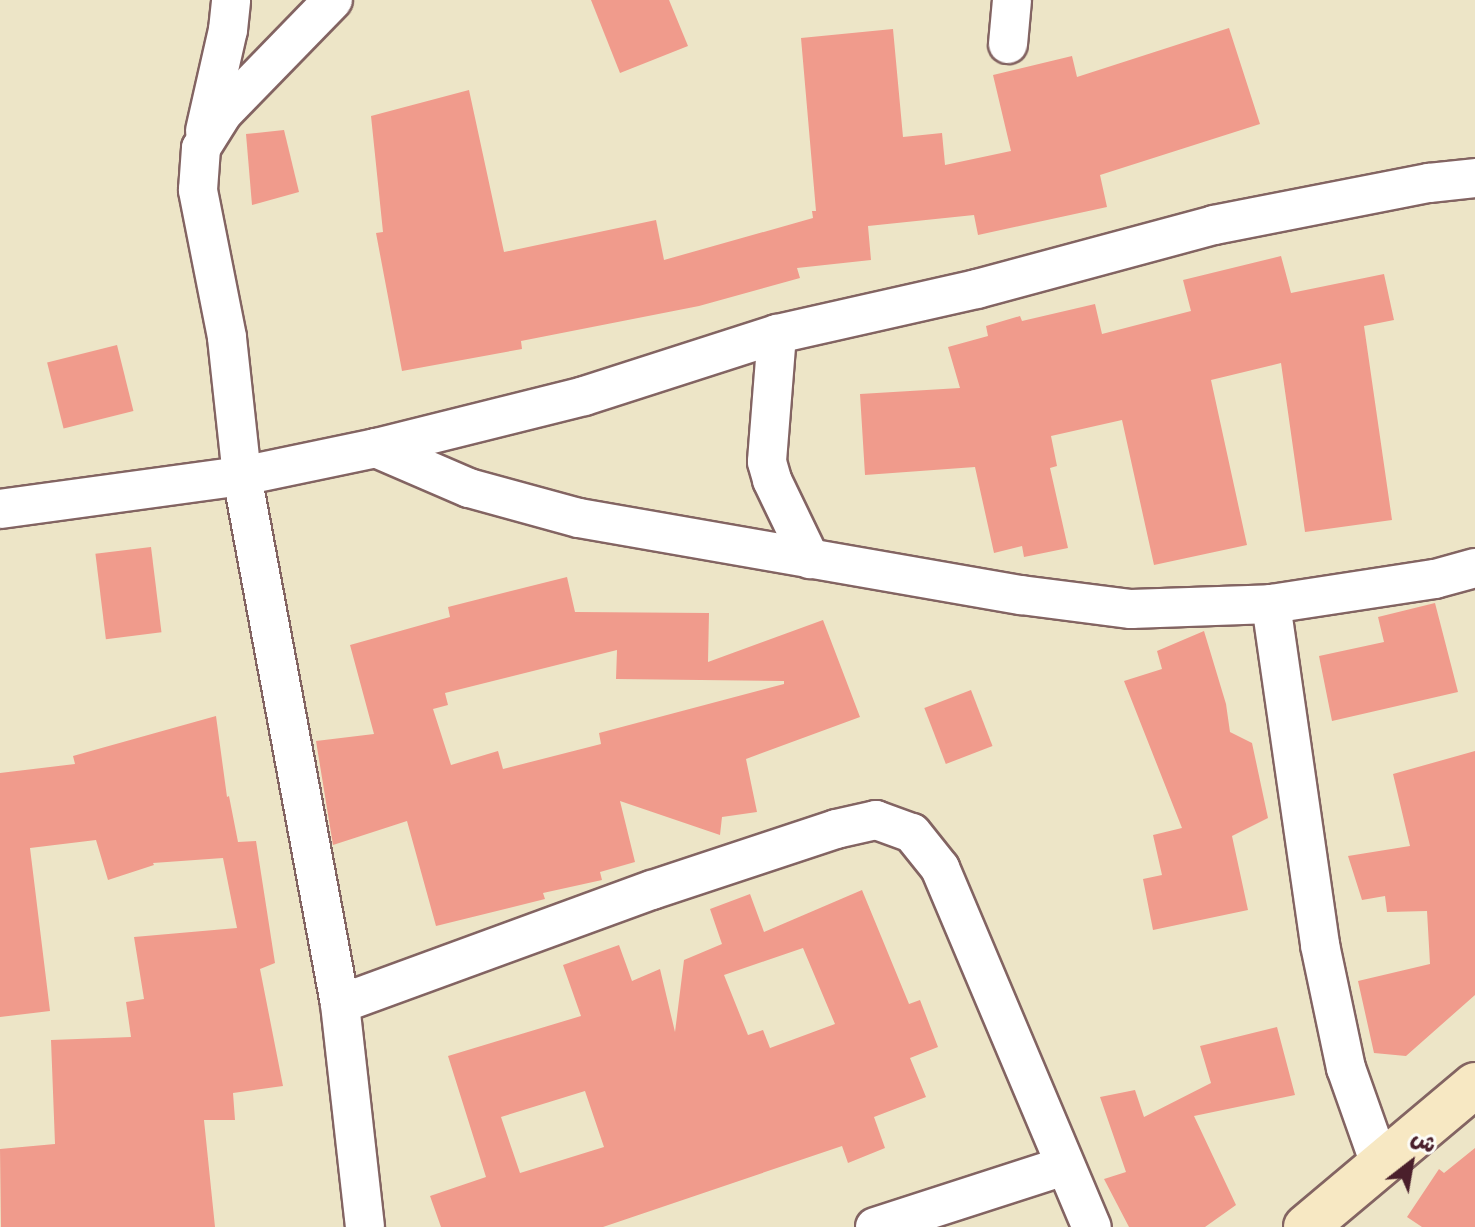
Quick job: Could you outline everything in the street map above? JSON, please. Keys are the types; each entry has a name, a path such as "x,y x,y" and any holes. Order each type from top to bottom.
{"street":[{"path":"231,0 228,30 201,148 198,190 227,337 242,476 340,1004 365,1227"},
{"path":"201,148 222,114 333,0"},
{"path":"1008,44 1012,0"},
{"path":"0,509 242,476 376,448 584,396 777,334 977,289 1214,225 1429,183 1475,178"},
{"path":"777,334 767,462 772,480 810,559"},
{"path":"376,448 469,488 579,518 810,559 1131,609 1271,604 1435,579 1475,568"},
{"path":"1271,604 1320,945 1346,1068 1380,1164"},
{"path":"340,1004 652,890 836,829 876,820 912,833 940,868 1092,1227"},
{"path":"1306,1227 1475,1085"},
{"path":"875,1227 1064,1166"}],"building":[{"path":"591,0 669,0 688,46 620,73"},
{"path":"1229,28 1260,124 1100,175 1107,207 978,235 974,215 868,226 871,260 797,268 800,278 699,306 521,341 522,349 402,371 376,233 383,232 371,116 469,90 504,252 656,220 664,260 813,218 812,211 816,211 801,38 893,29 903,137 942,133 945,165 1011,151 993,75 1072,56 1077,77"},
{"path":"284,130 299,192 252,205 246,134"},
{"path":"1281,256 1291,293 1384,274 1394,320 1364,326 1392,520 1305,532 1281,363 1211,380 1247,545 1154,565 1122,420 1051,436 1057,466 1050,468 1068,548 1024,557 1022,546 994,553 975,467 865,475 860,394 960,388 948,347 988,336 986,326 1020,316 1022,321 1095,304 1102,334 1191,311 1183,280"},
{"path":"117,345 133,411 64,428 47,362"},
{"path":"151,547 161,632 106,639 95,554"},
{"path":"567,577 575,612 709,613 708,662 823,620 860,717 746,759 757,812 722,817 720,835 620,801 635,862 600,872 602,880 543,893 545,899 436,926 407,821 333,845 316,741 374,734 350,645 450,617 448,607","holes":["617,650 616,679 784,681 784,684 599,733 601,744 503,769 498,751 451,765 433,709 448,705 445,693"]},
{"path":"1435,603 1458,692 1332,721 1319,656 1384,642 1378,617"},
{"path":"1204,631 1226,704 1230,732 1252,743 1268,818 1232,836 1248,910 1153,930 1143,879 1162,875 1153,835 1182,828 1124,681 1162,669 1157,651"},
{"path":"971,690 993,746 946,764 924,708"},
{"path":"216,716 227,797 238,842 256,841 275,963 260,969 283,1086 233,1093 235,1120 204,1120 215,1227 1,1227 0,1149 55,1144 51,1040 131,1037 126,1002 144,999 134,937 237,928 223,858 153,863 108,880 96,840 30,848 50,1011 0,1017 0,773 75,764 73,756"},
{"path":"1475,751 1475,995 1406,1056 1374,1053 1358,981 1430,964 1427,911 1387,912 1385,896 1362,900 1348,856 1410,846 1393,774"},
{"path":"862,890 909,1004 920,1000 938,1047 910,1058 926,1097 874,1117 885,1148 848,1163 842,1146 603,1227 441,1227 430,1196 486,1177 448,1056 581,1016 563,965 619,945 632,981 660,969 675,1032 684,960 722,944 710,909 750,894 764,932","holes":["803,948 835,1024 770,1048 763,1030 748,1035 724,975","585,1091 604,1147 520,1173 501,1117"]},
{"path":"1277,1027 1295,1095 1194,1116 1236,1205 1205,1227 1129,1227 1104,1179 1126,1172 1100,1097 1135,1090 1144,1117 1211,1083 1200,1046"},
{"path":"1475,1148 1475,1227 1422,1227 1407,1217 1439,1169 1444,1173"}]}
